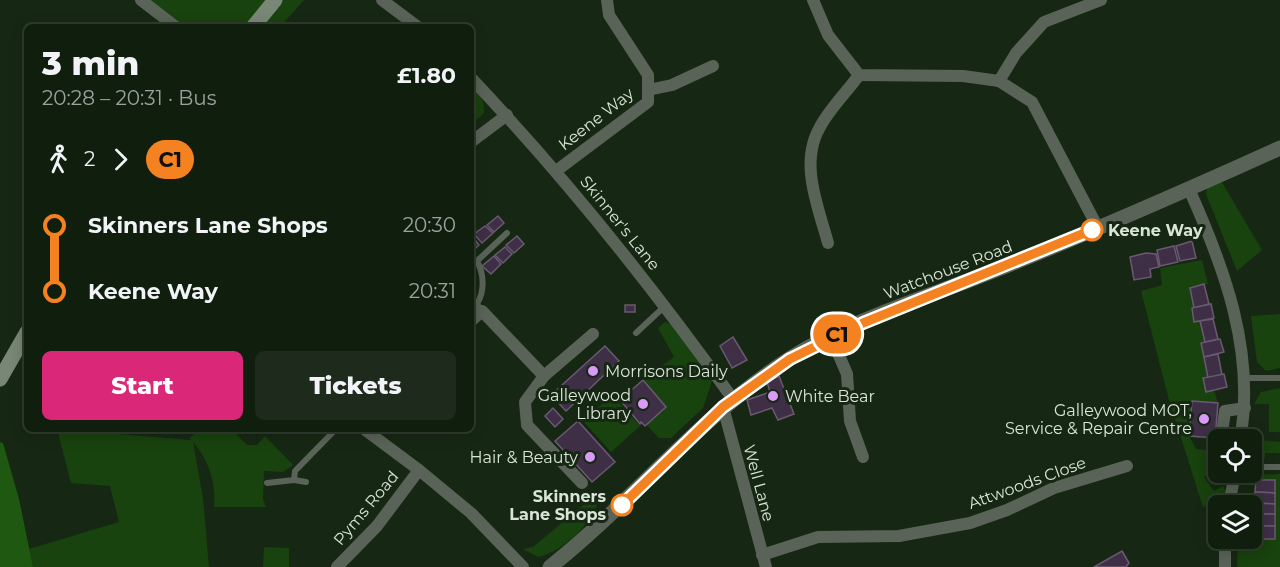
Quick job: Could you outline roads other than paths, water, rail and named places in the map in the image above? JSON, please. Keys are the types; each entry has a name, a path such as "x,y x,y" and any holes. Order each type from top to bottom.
{"main road":[{"path":"255,24 275,0"},
{"path":"0,379 24,337"}],"street":[{"path":"141,0 172,24"},
{"path":"382,0 414,24"},
{"name":"Keene Way","path":"556,171 648,102 648,75 609,15 607,0"},
{"path":"813,0 828,35 859,75"},
{"path":"999,81 1016,53 1044,22 1101,0"},
{"name":"Keene Way","path":"648,90 672,85 713,66"},
{"path":"859,75 963,76 999,81 1032,102 1098,228"},
{"path":"828,243 811,178 811,147 821,125 859,75"},
{"name":"Skinner's Lane","path":"474,81 556,171 666,305 728,403"},
{"path":"474,140 507,115"},
{"name":"Watchouse Road","path":"550,567 617,510 728,403 790,359 831,337 1098,228 1280,148"},
{"path":"1189,189 1223,272 1235,314 1245,378 1245,408 1242,429"},
{"path":"474,318 482,311 544,376"},
{"path":"582,483 527,425 525,402 544,376 593,334"},
{"path":"831,337 844,365 850,421 863,457"},
{"name":"Well Lane","path":"728,403 764,561"},
{"path":"1223,429 1225,411 1245,408"},
{"name":"Pyms Road","path":"371,432 471,513 523,567"},
{"name":"Attwoods Close","path":"764,561 818,537 899,536 970,523 1007,510 1054,488 1127,466"},
{"name":"Pyms Road","path":"337,567 377,526 420,470"},
{"path":"1225,549 1225,567"}],"lane":[{"path":"482,311 477,304 482,288 481,269 477,261 507,233"},
{"path":"636,333 666,305"},
{"path":"1245,378 1280,378"},
{"path":"294,480 295,471 333,432"},
{"path":"1262,467 1280,467"},
{"path":"267,483 294,480 306,482"}],"place":[{"name":"Keene Way","path":"1092,230"},
{"name":"Morrisons Daily","path":"593,371"},
{"name":"White Bear","path":"773,396"},
{"name":"Galleywood Library","path":"643,404"},
{"name":"Galleywood MOT, Service & Repair Centre","path":"1204,419"},
{"name":"Hair & Beauty","path":"590,457"},
{"name":"Skinners Lane Shops","path":"622,505"}]}
